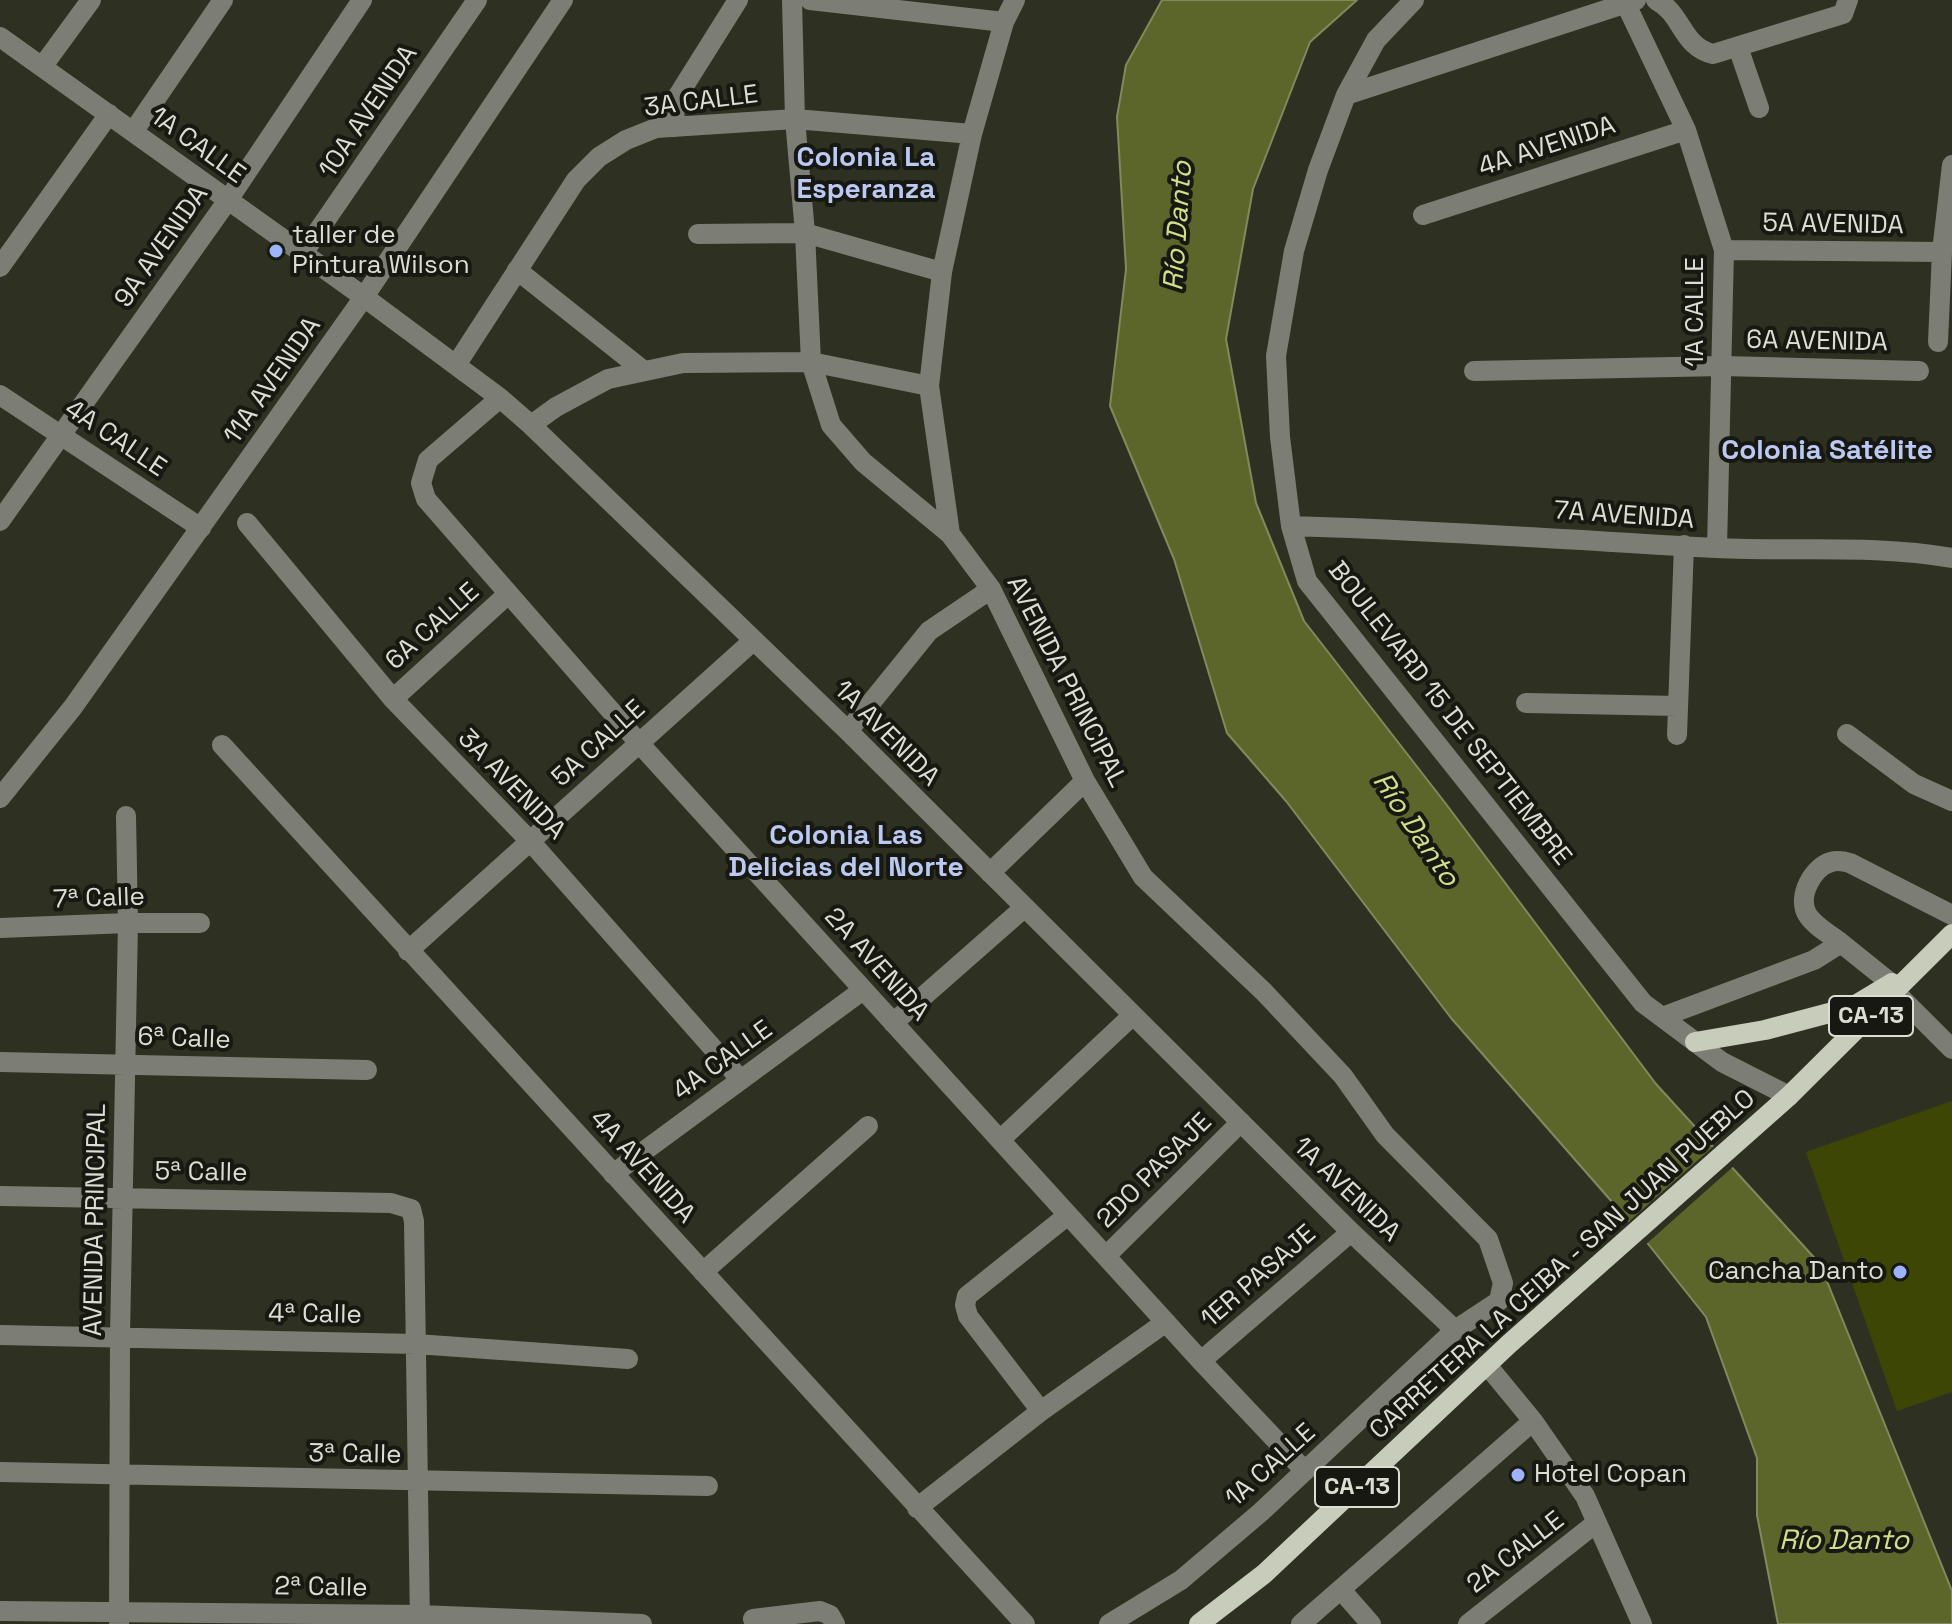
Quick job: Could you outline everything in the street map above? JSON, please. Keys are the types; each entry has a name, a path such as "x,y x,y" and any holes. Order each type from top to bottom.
{"main road":[{"name":"CARRETERA LA CEIBA - SAN JUAN PUEBLO","path":"1199,1624 1264,1574 1509,1344 1789,1096 1893,988 1921,967 1952,934"},
{"path":"1695,1042 1765,1030 1852,1007 1893,988"}],"street":[{"path":"42,67 91,0"},
{"path":"133,132 223,0"},
{"name":"9A AVENIDA","path":"0,521 228,200 362,0"},
{"name":"10A AVENIDA","path":"303,253 477,0"},
{"name":"11A AVENIDA","path":"0,798 73,707 364,297 563,0"},
{"path":"675,127 674,102 738,0"},
{"name":"AVENIDA PRINCIPAL","path":"792,0 795,119 805,233 811,362 831,425 863,462 950,534 991,589 1085,781 1143,877 1264,992 1343,1076 1385,1135 1488,1239 1503,1283 1499,1301"},
{"path":"810,0 1004,22"},
{"path":"950,534 929,386 942,272 972,134 1004,22 1015,0"},
{"name":"BOULEVARD 15 DE SEPTIEMBRE","path":"1414,0 1376,40 1346,95 1318,170 1294,251 1276,356 1280,437 1291,526 1307,581 1643,1003 1722,1062 1789,1096"},
{"path":"1656,0 1674,13 1686,35 1701,51 1713,54 1843,14 1848,0"},
{"path":"1346,95 1629,1"},
{"name":"1A CALLE","path":"1629,1 1686,130 1724,250 1717,548"},
{"name":"1A CALLE","path":"0,37 364,297"},
{"path":"1738,47 1759,108"},
{"path":"0,267 109,114"},
{"name":"3A CALLE","path":"456,365 576,180 599,157 626,140 656,128 795,119 972,134"},
{"name":"4A AVENIDA","path":"1423,215 1686,130"},
{"path":"1938,342 1942,252 1952,165"},
{"path":"698,234 805,233 942,272"},
{"name":"5A AVENIDA","path":"1724,250 1942,252"},
{"path":"517,270 644,371"},
{"name":"1A AVENIDA","path":"364,297 500,398 531,425 848,731 1351,1232 1455,1330"},
{"path":"531,425 556,407 608,379 683,363 811,362 929,386"},
{"name":"6A AVENIDA","path":"1474,371 1723,366 1919,371"},
{"name":"4A CALLE","path":"0,395 201,528"},
{"name":"2A AVENIDA","path":"500,398 428,460 421,483 426,499 639,743 1201,1361 1305,1471"},
{"name":"3A AVENIDA","path":"247,523 393,699 530,841 741,1080"},
{"name":"7A AVENIDA","path":"1291,526 1421,529 1717,548 1913,551 1952,558"},
{"path":"1677,735 1684,545"},
{"path":"848,731 929,631 991,589"},
{"name":"6A CALLE","path":"393,699 508,594"},
{"name":"5A CALLE","path":"408,951 754,640"},
{"path":"1526,703 1678,706"},
{"path":"1847,734 1914,784 1952,801"},
{"name":"4A AVENIDA","path":"222,745 1025,1624"},
{"path":"990,873 1085,781"},
{"name":"AVENIDA PRINCIPAL","path":"119,1618 120,1336 128,923 126,816"},
{"path":"1952,915 1850,863 1836,860 1826,863 1804,888 1807,915 1893,988 1952,1049"},
{"path":"893,1023 1025,907"},
{"name":"7ª Calle","path":"0,928 200,923"},
{"path":"1662,1017 1814,960 1841,943"},
{"name":"4A CALLE","path":"613,1174 863,990"},
{"path":"1000,1140 1133,1015"},
{"name":"6ª Calle","path":"0,1062 367,1070"},
{"name":"2DO PASAJE","path":"1106,1256 1241,1122"},
{"path":"703,1272 868,1126"},
{"name":"5ª Calle","path":"0,1196 401,1205 411,1209 414,1221 416,1344"},
{"path":"1041,1411 968,1316 965,1305 967,1296 1068,1215"},
{"name":"1ER PASAJE","path":"1201,1361 1351,1232"},
{"name":"1A CALLE","path":"1109,1624 1181,1580 1305,1471 1455,1330 1499,1301"},
{"path":"917,1508 1041,1411 1166,1322"},
{"name":"4ª Calle","path":"0,1335 416,1344 628,1359"},
{"path":"416,1344 420,1620"},
{"path":"1487,1365 1533,1421 1585,1496 1642,1624"},
{"path":"1301,1624 1533,1421"},
{"name":"3ª Calle","path":"0,1472 708,1486"},
{"name":"2A CALLE","path":"1468,1624 1596,1523"},
{"path":"1342,1591 1371,1624"},
{"name":"2ª Calle","path":"0,1611 119,1618 642,1624"},
{"path":"753,1619 820,1611 832,1619"}],"shaded area":[{"name":"Cancha Danto","path":"1952,1101 1952,1392 1897,1411 1806,1152"}],"water":[{"name":"Río Danto","path":"1162,0 1357,0 1310,42 1253,189 1226,339 1256,503 1304,621 1656,1084 1820,1264 1952,1591 1952,1624 1778,1624 1757,1515 1757,1458 1706,1317 1641,1235 1451,1018 1286,801 1227,733 1174,559 1110,406 1126,269 1117,117 1126,65"}],"pier":[{"path":"1716,1144 1735,1165 1644,1246 1626,1224"}],"place":[{"name":"taller de Pintura Wilson","path":"276,251"},
{"name":"Cancha Danto","path":"1900,1272"},
{"name":"Hotel Copan","path":"1518,1475"}],"district":[{"name":"Colonia La Esperanza","path":"866,174"},
{"name":"Colonia Satélite","path":"1827,451"},
{"name":"Colonia Las Delicias del Norte","path":"846,852"}]}
